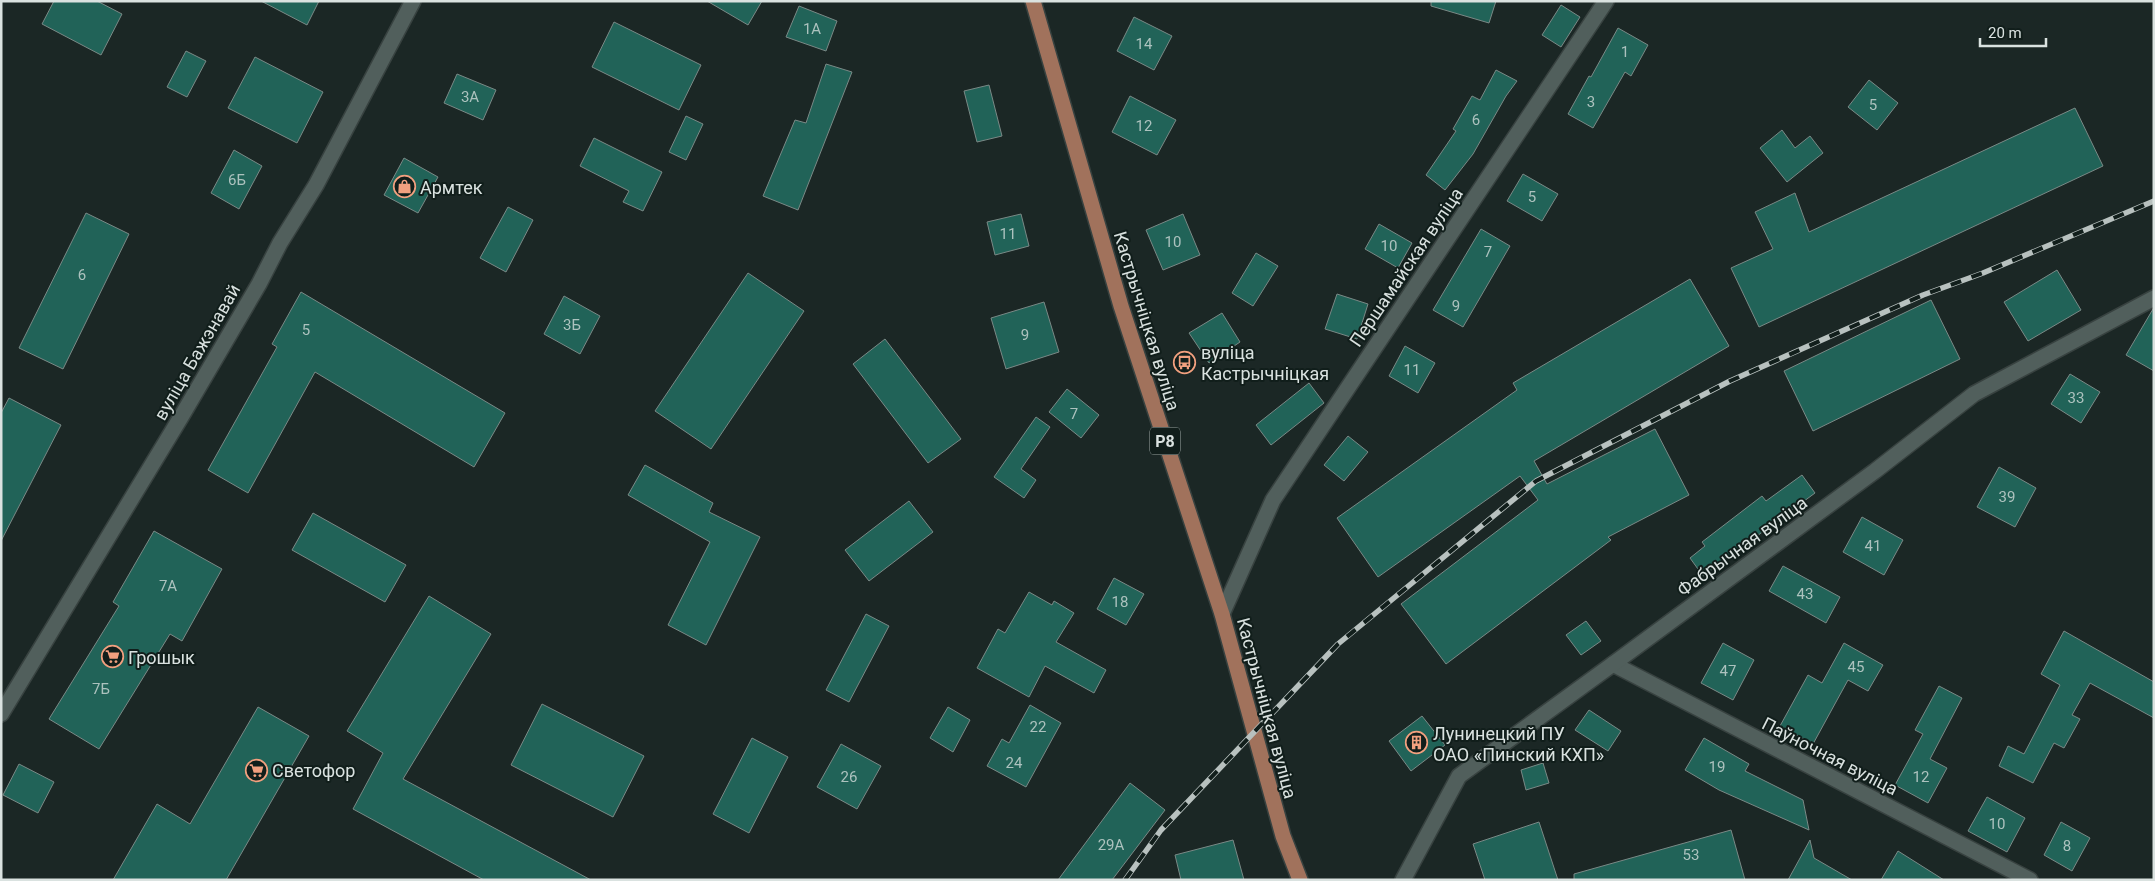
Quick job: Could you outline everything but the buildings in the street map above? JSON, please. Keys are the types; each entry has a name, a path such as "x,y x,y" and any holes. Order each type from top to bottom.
{"main road":[{"name":"Кастрычніцкая вуліца","path":"1033,1 1121,306 1222,614 1283,836 1300,880"}],"street":[{"name":"вуліца Бажэнавай","path":"1,714 182,417 259,284 280,243 316,185 413,1"},
{"name":"Першамайская вуліца","path":"1222,614 1273,500 1606,1"},
{"name":"Фабрычная вуліца","path":"1403,880 1459,776 1875,471 1974,394 2154,298"},
{"name":"Паўночная вуліца","path":"1614,664 2030,880"}],"railway":[{"path":"1125,880 1161,830 1338,644 1536,481 1730,381 1923,295 1983,273 2154,201"}],"place":[{"name":"Армтек","path":"404,187"},
{"name":"вуліца Кастрычніцкая","path":"1185,362"},
{"name":"Грошык","path":"112,657"},
{"name":"Лунинецкий ПУ ОАО «Пинский КХП»","path":"1417,743"},
{"name":"Светофор","path":"256,770"}]}
